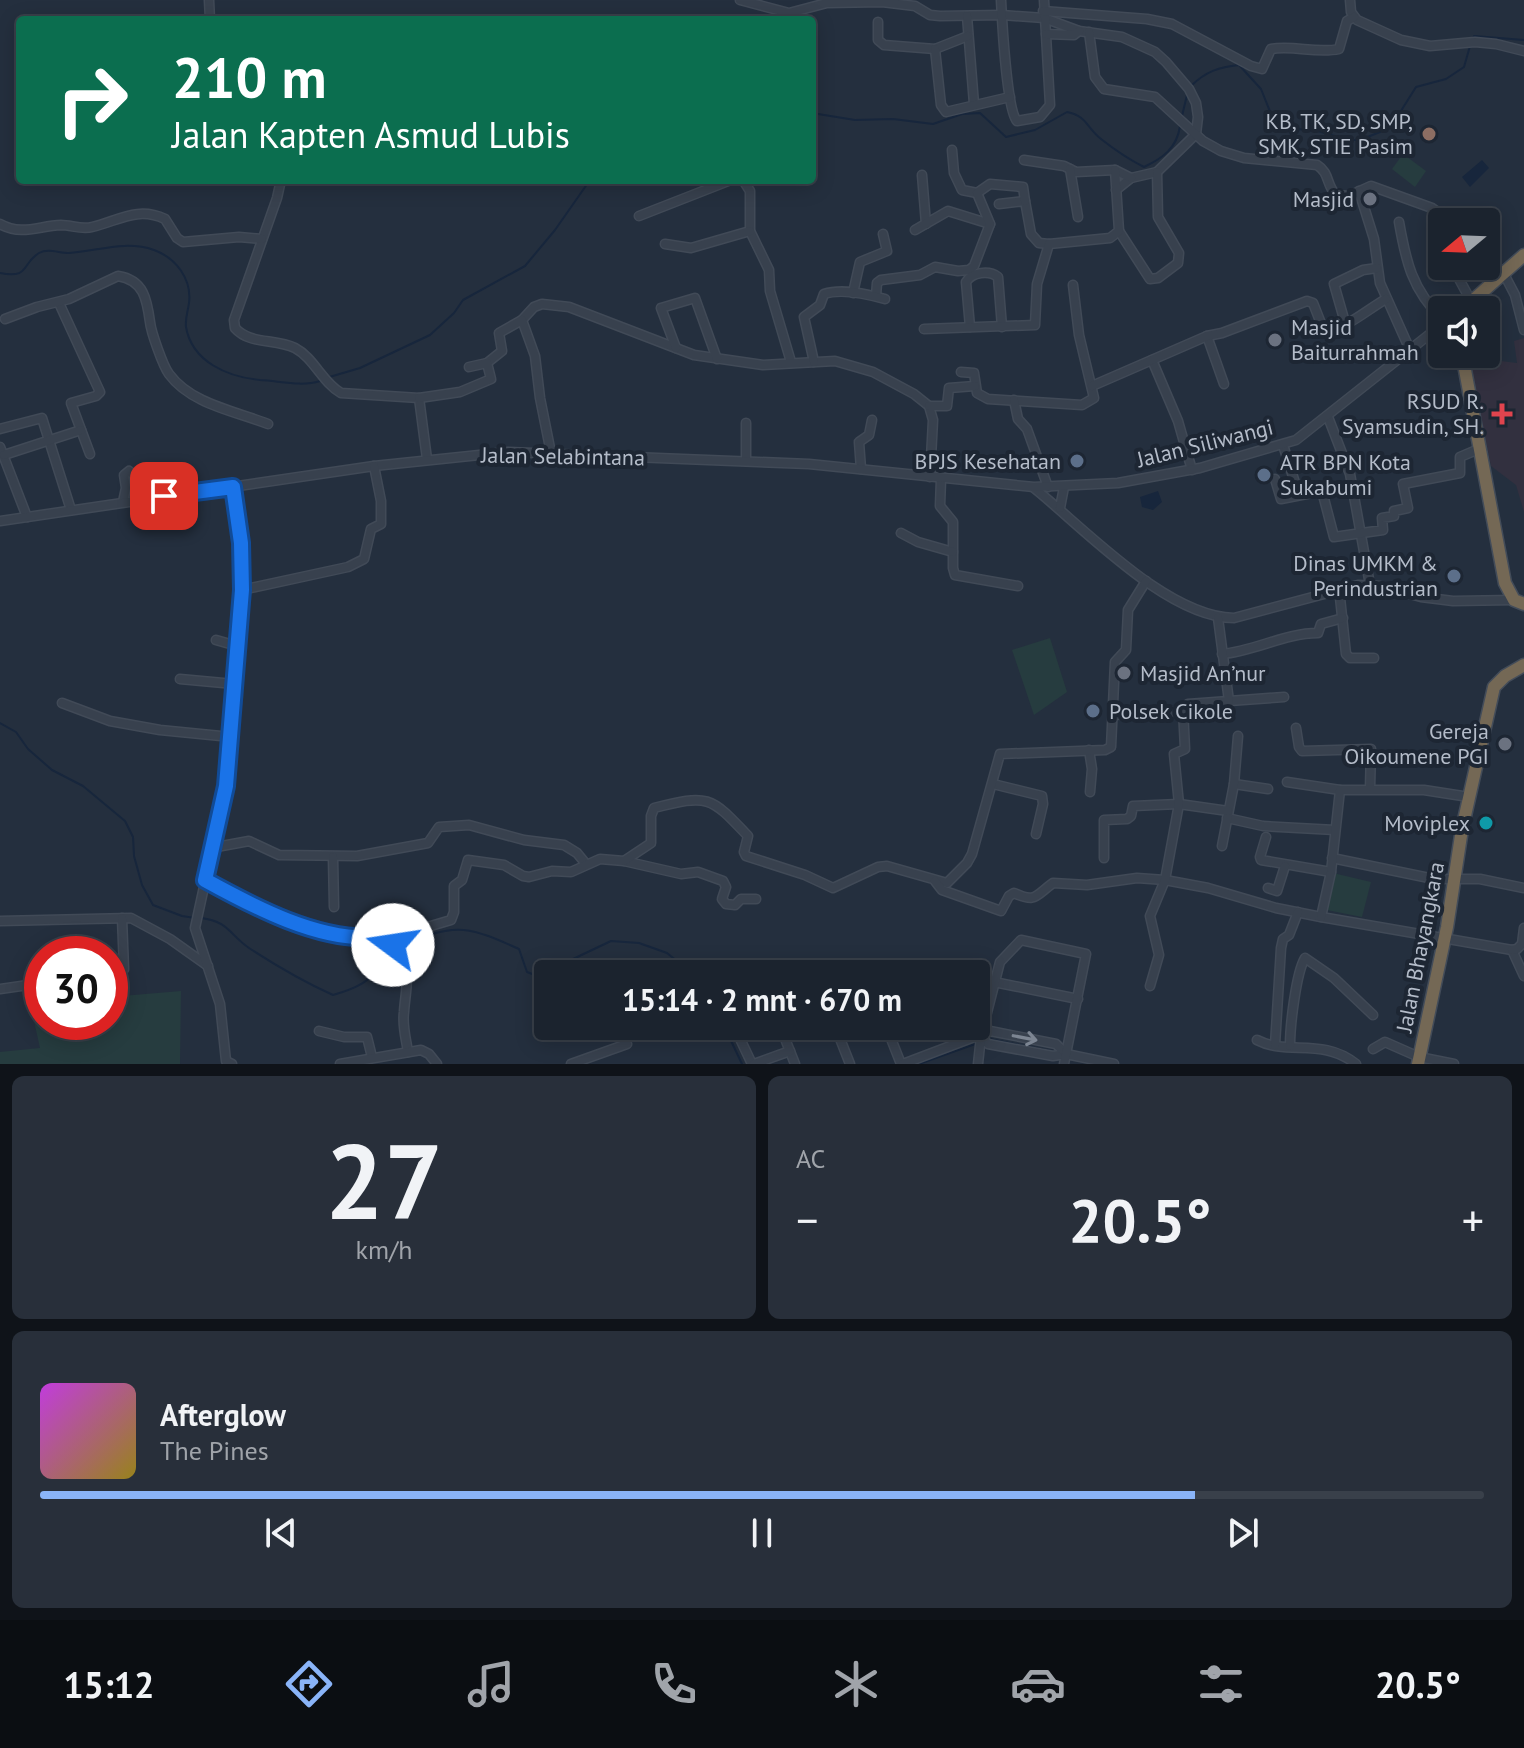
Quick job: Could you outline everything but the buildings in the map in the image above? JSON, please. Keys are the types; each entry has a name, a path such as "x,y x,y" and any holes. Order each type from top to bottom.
{"highway":[{"path":"1478,296 1524,255"},
{"path":"1465,368 1505,583 1519,602"},
{"name":"Jalan Bhayangkara","path":"1419,1061 1469,797 1494,687 1524,665"}],"street":[{"path":"740,0 789,13 827,3 882,2 915,6 930,15 1043,14 1172,24 1262,69 1271,49 1286,47 1326,52 1339,49 1347,21 1354,17"},
{"path":"1001,0 1010,97 1013,117 1017,121 1040,117 1049,110 1044,0"},
{"path":"1350,0 1354,17 1414,44 1475,42 1524,51"},
{"path":"1043,14 1079,31 1122,37 1155,52 1190,92 1198,117 1196,134 1157,172 1131,178 1116,190"},
{"path":"967,16 974,104"},
{"path":"878,22 880,44 935,49 968,36"},
{"path":"1046,34 1074,35 1079,31"},
{"path":"1089,32 1094,72 1101,87 1155,97 1211,146 1244,158 1317,165 1325,172 1331,191 1338,196 1374,186 1432,208"},
{"path":"935,49 944,111 949,113 1010,97"},
{"path":"952,150 954,173 965,192 977,193 991,184 1023,187 1031,234 1039,243 1110,238 1119,231"},
{"path":"1024,160 1083,173 1115,170 1131,178"},
{"path":"1070,169 1078,217"},
{"path":"1115,170 1119,231 1148,276 1154,280 1180,259 1158,217 1157,172"},
{"path":"922,175 926,224"},
{"path":"280,184 234,320 238,332 297,349 341,393 419,398 450,395 490,380 487,363"},
{"path":"639,216 721,184"},
{"path":"746,184 750,191 750,231 769,270 770,291 791,362"},
{"path":"1359,191 1374,239 1377,268 1386,299 1410,350"},
{"path":"814,362 804,322 805,314 820,305 825,294 853,293 880,298 877,283 881,280 920,275 935,267 958,271 971,269 977,261 990,224 977,193"},
{"path":"999,204 1025,201"},
{"path":"915,230 948,211 990,224"},
{"path":"0,224 19,231 63,225 87,228 119,217 141,214 165,219 183,242 262,239"},
{"path":"1399,222 1411,277 1428,306"},
{"path":"665,244 691,248 750,231"},
{"path":"853,293 860,262 887,250 883,234"},
{"path":"1110,238 1133,255"},
{"path":"924,329 1033,326 1037,323 1037,284 1049,244"},
{"path":"1346,326 1334,284 1363,270 1377,268"},
{"path":"970,327 966,282 971,276 984,273 995,274 999,281 1002,327"},
{"path":"1504,274 1515,295 1524,330"},
{"path":"5,319 37,307 59,303 118,276 131,280 144,291 165,368 173,378 209,404 268,424"},
{"path":"961,372 974,373 977,393 983,398 1082,405 1094,398 1079,335 1073,285"},
{"path":"676,348 661,308 695,298 717,359"},
{"path":"1092,386 1207,336 1309,301 1316,309 1324,331 1329,333 1346,326 1368,308 1386,299"},
{"path":"59,303 100,392 71,403 90,454"},
{"path":"469,367 487,363 502,351 499,333 542,304 569,307 676,348 717,359 763,365 835,361 873,372 914,394 929,406 933,420 930,477"},
{"path":"522,320 535,356 551,453"},
{"name":"Jalan Siliwangi","path":"1034,487 1118,483 1192,470 1283,445 1296,440 1328,417 1428,335"},
{"path":"1207,336 1224,384"},
{"path":"1152,360 1178,421 1192,470"},
{"path":"929,406 947,406 949,388 975,386"},
{"path":"419,398 427,459"},
{"path":"1014,400 1018,419 1030,435 1048,487"},
{"path":"0,429 41,417 71,510"},
{"path":"1328,417 1350,474 1370,585"},
{"path":"861,469 859,442 869,435 872,420"},
{"path":"746,423 746,461"},
{"path":"27,517 2,451 81,430"},
{"path":"1283,445 1296,486"},
{"path":"1275,479 1281,499 1322,491 1333,537 1383,530 1382,518 1394,516 1394,511 1408,508 1403,484 1460,473 1460,457 1481,448"},
{"name":"Jalan Selabintana","path":"0,521 374,466 508,452 746,461 1034,487"},
{"path":"242,590 263,588 361,562 367,554 371,529 381,524 381,501 374,466"},
{"path":"123,502 126,472 135,476 142,499"},
{"path":"941,479 940,506 953,522 955,575 1018,586"},
{"path":"225,1063 220,1004 195,930 226,786 231,737 242,590 241,543 233,487"},
{"path":"1034,487 1146,581 1179,602 1218,618 1251,614 1339,588 1370,585 1453,601 1519,602"},
{"path":"1060,508 1064,487"},
{"path":"901,533 918,542 953,552"},
{"path":"624,861 651,843 654,808 707,800 719,806 748,836 746,856 833,888 887,866 947,883 970,859 1002,753 1105,750 1111,747 1115,662 1126,650 1128,610 1146,581"},
{"path":"1339,588 1346,654 1350,658 1374,658"},
{"path":"1218,618 1229,701"},
{"path":"1222,654 1249,650 1291,636 1318,633 1321,624 1343,618"},
{"path":"216,640 237,646"},
{"path":"180,679 234,684"},
{"path":"1150,986 1159,955 1150,916 1165,880 1179,804 1174,754 1185,749 1183,711 1188,704 1284,697"},
{"path":"62,703 110,721 231,737"},
{"path":"1113,715 1183,711"},
{"path":"1296,728 1302,751 1371,749 1370,789"},
{"path":"1222,846 1234,784 1238,736"},
{"path":"1089,750 1092,769 1090,792"},
{"path":"1287,782 1340,790 1424,790 1469,797"},
{"path":"993,784 1042,796 1036,834"},
{"path":"1234,784 1268,789"},
{"path":"1321,917 1331,872 1340,790"},
{"path":"1104,858 1105,819 1127,819 1134,806 1179,804 1228,814 1263,826 1335,830"},
{"path":"211,848 249,841 279,855 369,856 430,841 439,827 469,825 524,840 564,845 577,853 586,864"},
{"path":"1266,837 1260,859 1331,872"},
{"path":"333,857 334,907"},
{"path":"205,880 281,918 313,930 376,937 383,949 402,945 424,928 451,920 454,886 462,880 468,860 504,865 529,877 552,871 571,872 605,858 681,874 698,872 723,881 726,887 722,899 726,904 735,905 741,899 756,899"},
{"path":"1332,858 1434,879 1480,879 1524,888"},
{"path":"1277,891 1285,866"},
{"path":"935,881 942,890 1001,911 1014,893 1034,898 1053,883 1087,885 1137,878 1165,880 1232,894 1321,917 1512,950 1522,944 1524,928"},
{"path":"1275,1045 1281,948 1298,912"},
{"path":"0,921 122,918 140,921 208,967"},
{"path":"122,918 123,936"},
{"path":"990,999 1001,959 1019,940 1085,952 1064,1064"},
{"path":"402,945 400,953 405,959 408,987 403,1012 408,1052"},
{"path":"1512,950 1524,976"},
{"path":"1290,1046 1291,1013 1304,958 1334,978 1373,1015"},
{"path":"994,982 1078,999"},
{"path":"0,989 24,986"},
{"path":"319,1031 344,1037 367,1037 372,1057"},
{"path":"741,1040 753,1064 790,1051"},
{"path":"786,1040 795,1064"},
{"path":"841,1040 850,1064"},
{"path":"892,1040 902,1064 970,1040"},
{"path":"978,1064 981,1040"},
{"path":"984,1040 988,1044 1114,1064"},
{"path":"1257,1040 1275,1045 1317,1047 1335,1052 1356,1064"},
{"path":"1373,1049 1385,1042 1419,1061 1454,1064"},
{"path":"571,1064 627,1044"},
{"path":"340,1064 424,1051 437,1064"}],"shaded area":[{"name":"RSUD R. Syamsudin, SH.","path":"1524,338 1524,512 1516,485 1491,466 1471,368 1500,368 1500,361 1517,363 1514,341"}],"green space":[{"path":"1403,154 1426,171 1415,187 1392,169"},
{"path":"1050,638 1067,692 1034,715 1012,650"},
{"path":"1333,873 1371,882 1362,917 1327,910"},
{"path":"181,991 180,1064 0,1064 0,1052 40,1048 38,1040 128,1040 128,995"}],"water":[{"path":"1482,160 1489,168 1470,187 1462,177"},
{"path":"1158,491 1162,502 1153,510 1142,507 1140,497"}],"waterway":[{"path":"1472,40 1474,36 1524,40"},
{"path":"1191,86 1214,71 1239,65 1261,89 1273,119 1287,128 1360,140 1394,122 1416,87 1446,79 1464,67 1470,46"},
{"path":"1182,116 1187,95"},
{"path":"816,114 855,120 893,119 933,124 962,114 980,113 1006,137 1035,130 1067,112 1079,116 1101,139 1144,167 1168,151 1176,140 1180,126"},
{"path":"326,378 360,368 430,335 463,300 525,266 587,184"},
{"path":"0,273 21,272 33,257 46,251 69,253 122,246 154,250 169,258 181,270 189,294 186,327 196,350 213,366 248,378 298,384 320,381"},
{"path":"0,723 16,732 28,749 52,770 83,786 125,821 133,837 134,856 142,885 153,905 195,918"},
{"path":"201,918 223,925 259,954 333,995 363,983 398,953"},
{"path":"409,944 439,932 477,932 519,949 527,972 534,975"},
{"path":"571,960 611,941 639,943 667,953 676,960"},
{"path":"990,1039 1055,1052"},
{"path":"731,1040 742,1064"},
{"path":"919,1064 978,1043"}],"place":[{"name":"KB, TK, SD, SMP, SMK, STIE Pasim","path":"1429,134"},
{"name":"Masjid","path":"1370,199"},
{"name":"Masjid Baiturrahmah","path":"1275,340"},
{"name":"RSUD R. Syamsudin, SH.","path":"1502,414"},
{"name":"BPJS Kesehatan","path":"1077,461"},
{"name":"ATR BPN Kota Sukabumi","path":"1264,475"},
{"name":"Dinas UMKM & Perindustrian","path":"1454,576"},
{"name":"Masjid An’nur","path":"1124,673"},
{"name":"Polsek Cikole","path":"1093,711"},
{"name":"Gereja Oikoumene PGI","path":"1505,744"},
{"name":"Moviplex","path":"1486,823"}],"route":[{"path":"164,496 233,487 241,543 242,590 226,786 205,880 281,918 313,930 376,937 383,949 393,945"}]}
